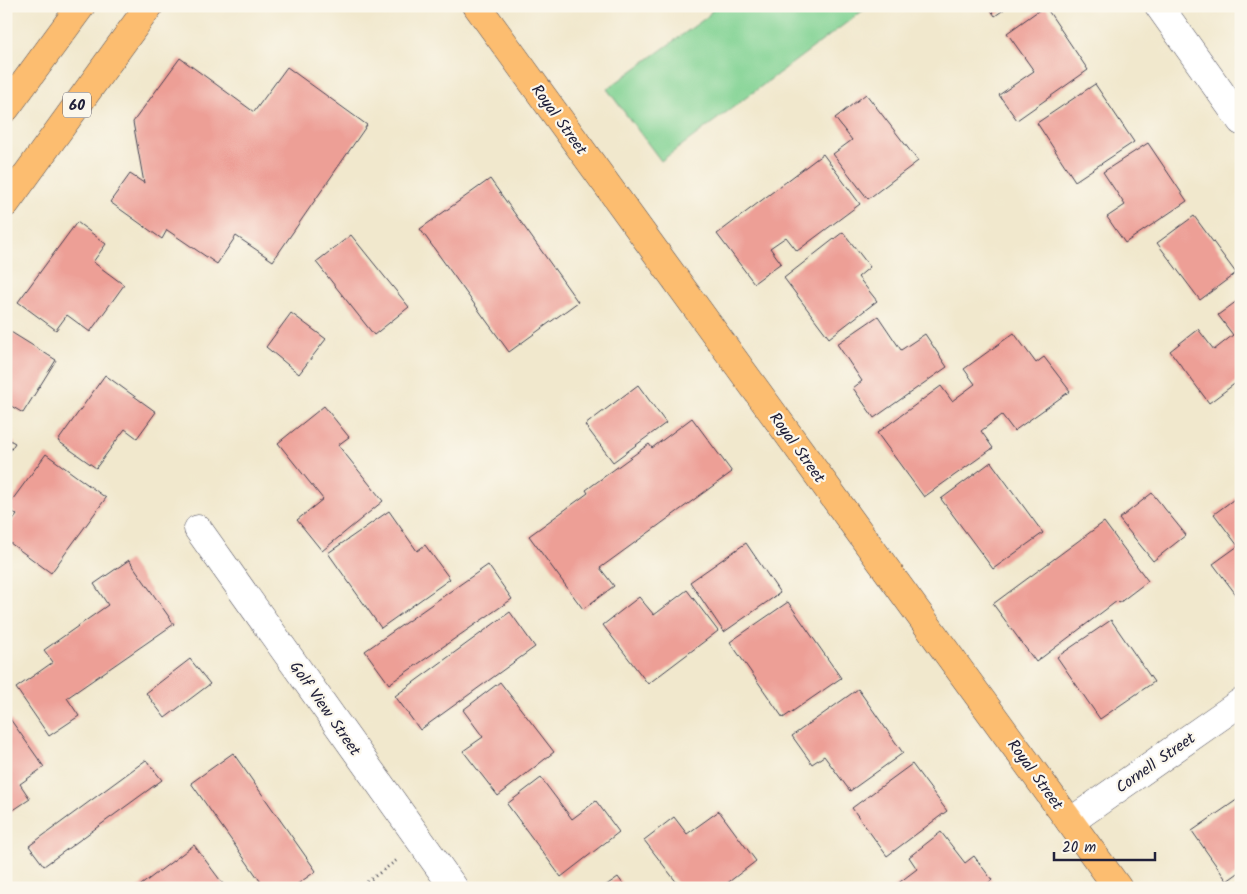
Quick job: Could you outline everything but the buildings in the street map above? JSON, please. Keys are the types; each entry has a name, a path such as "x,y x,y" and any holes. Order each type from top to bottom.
{"main road":[{"path":"6,108 81,6"},
{"name":"60","path":"6,203 149,6"},
{"name":"Royal Street","path":"477,6 1118,888"}],"street":[{"path":"1159,6 1241,121"},
{"name":"Golf View Street","path":"198,529 454,888"},
{"name":"Cornell Street","path":"1070,822 1241,702"}],"path":[{"path":"359,888 422,842"}],"green space":[{"path":"715,6 869,6 661,161 607,89 707,17"}]}
